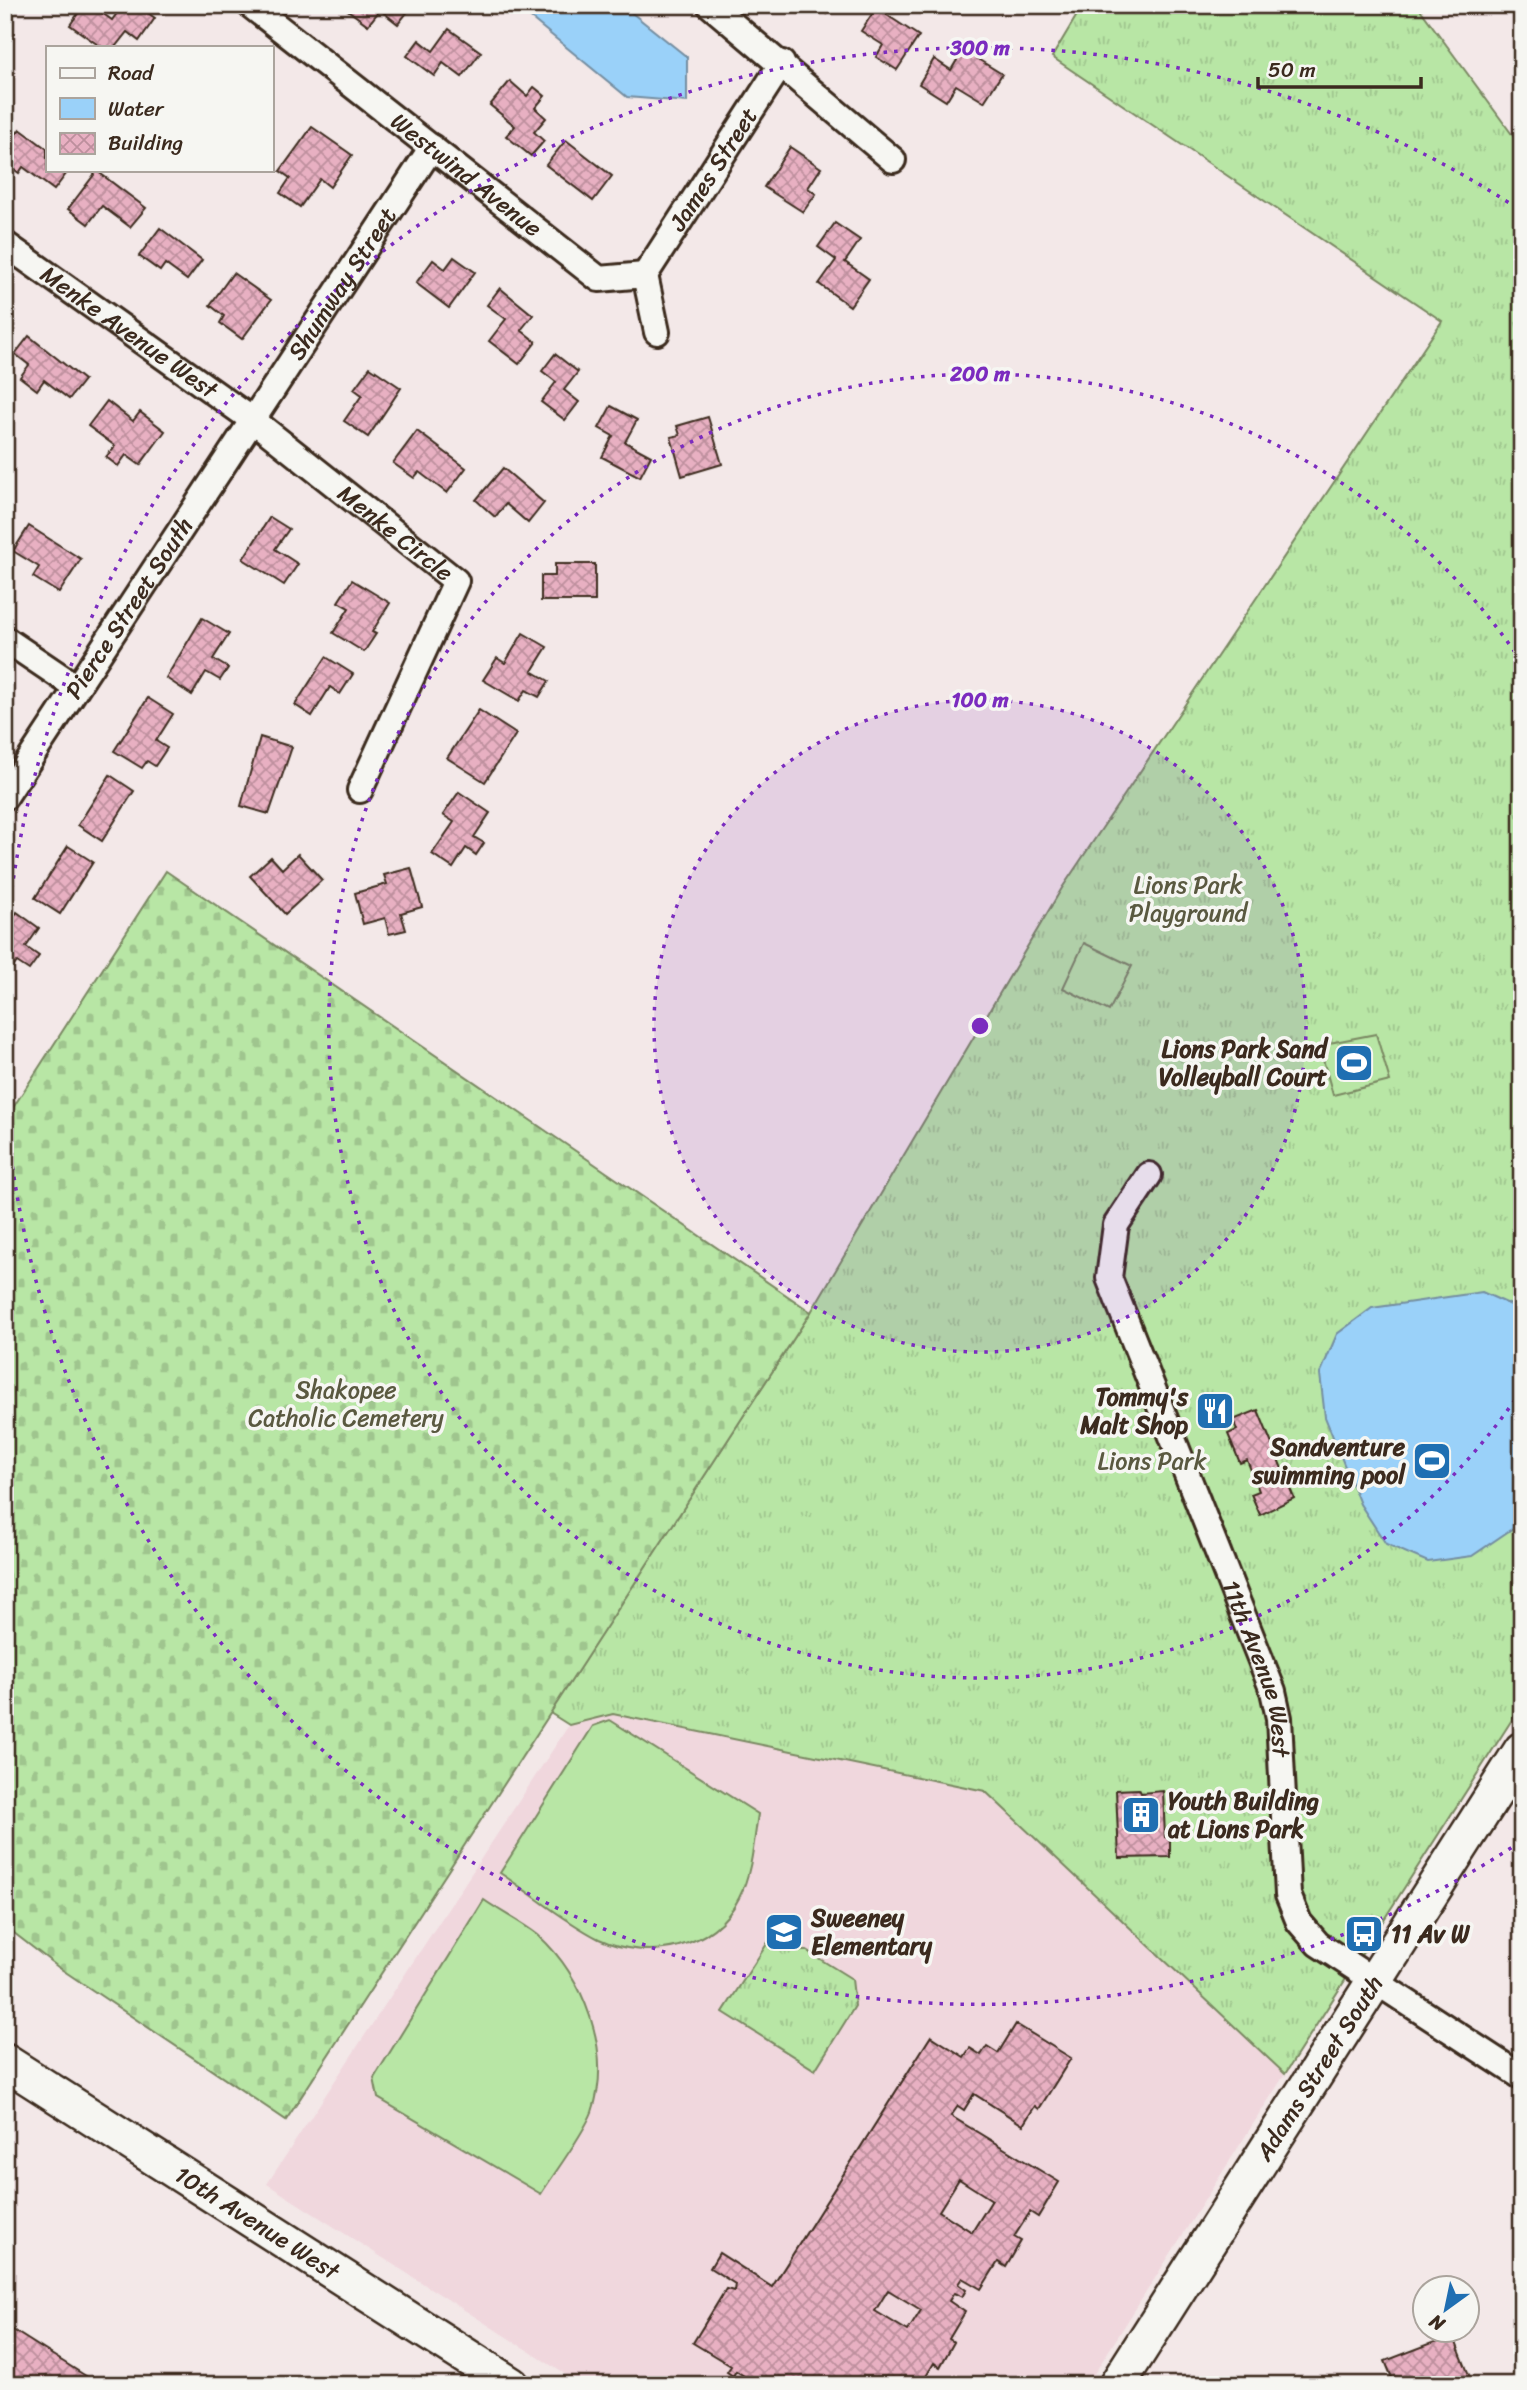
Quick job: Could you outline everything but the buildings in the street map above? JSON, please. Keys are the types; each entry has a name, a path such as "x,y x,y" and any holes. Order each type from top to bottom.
{"street":[{"name":"Westwind Avenue","path":"250,5 599,279 645,275"},
{"path":"710,5 893,160"},
{"name":"James Street","path":"645,275 782,64"},
{"name":"Shumway Street","path":"254,421 432,147"},
{"name":"Menke Avenue West","path":"5,244 254,421"},
{"path":"645,275 657,332"},
{"name":"Pierce Street South","path":"5,797 254,421"},
{"name":"Menke Circle","path":"254,421 456,581 360,790"},
{"path":"5,639 76,687"},
{"name":"11th Avenue West","path":"1149,1175 1116,1225 1109,1278 1273,1691 1279,1718 1286,1876 1293,1909 1299,1922 1318,1944 1522,2077"},
{"name":"Adams Street South","path":"1117,2385 1522,1750"},
{"name":"10th Avenue West","path":"5,2062 511,2385"}],"shaded area":[{"name":"Sweeney Elementary","path":"613,1713 985,1790 1285,2074 1087,2385 582,2385 267,2184 569,1725"}],"green space":[{"name":"Lions Park","path":"1083,5 1417,5 1522,148 1522,1704 1285,2074 985,1791 613,1714 569,1725 550,1713 811,1312 1062,888 1442,321 1052,57"},
{"name":"Shakopee Catholic Cemetery","path":"166,871 811,1312 286,2120 58,1967 5,1926 5,1120"},
{"path":"1084,943 1132,966 1109,1011 1063,988"},
{"name":"Lions Park Sand Volleyball Court","path":"1376,1034 1390,1081 1333,1095 1319,1045"},
{"path":"610,1720 758,1814 750,1868 739,1898 728,1915 713,1929 678,1946 658,1950 638,1949 599,1939 500,1873 593,1726"},
{"path":"484,1900 532,1930 554,1952 581,1994 596,2041 598,2089 592,2112 576,2142 541,2194 378,2098 374,2078"},
{"path":"772,1936 796,1951 807,1951 852,1979 855,2006 815,2070 723,2012"}],"water":[{"path":"515,5 622,5 687,57 687,102 627,97"},
{"name":"Sandventure swimming pool","path":"1482,1292 1522,1310 1522,1522 1472,1556 1428,1562 1386,1544 1360,1504 1325,1417 1320,1374 1337,1334 1372,1308"}],"place":[{"name":"Lions Park Sand Volleyball Court","path":"1354,1063"},
{"name":"Tommy's Malt Shop","path":"1215,1411"},
{"name":"Sandventure swimming pool","path":"1432,1461"},
{"name":"Youth Building at Lions Park","path":"1141,1815"},
{"name":"Sweeney Elementary","path":"784,1932"},
{"name":"11 Av W","path":"1364,1934"}],"park label":[{"name":"Lions Park Playground","path":"1188,899"}]}
